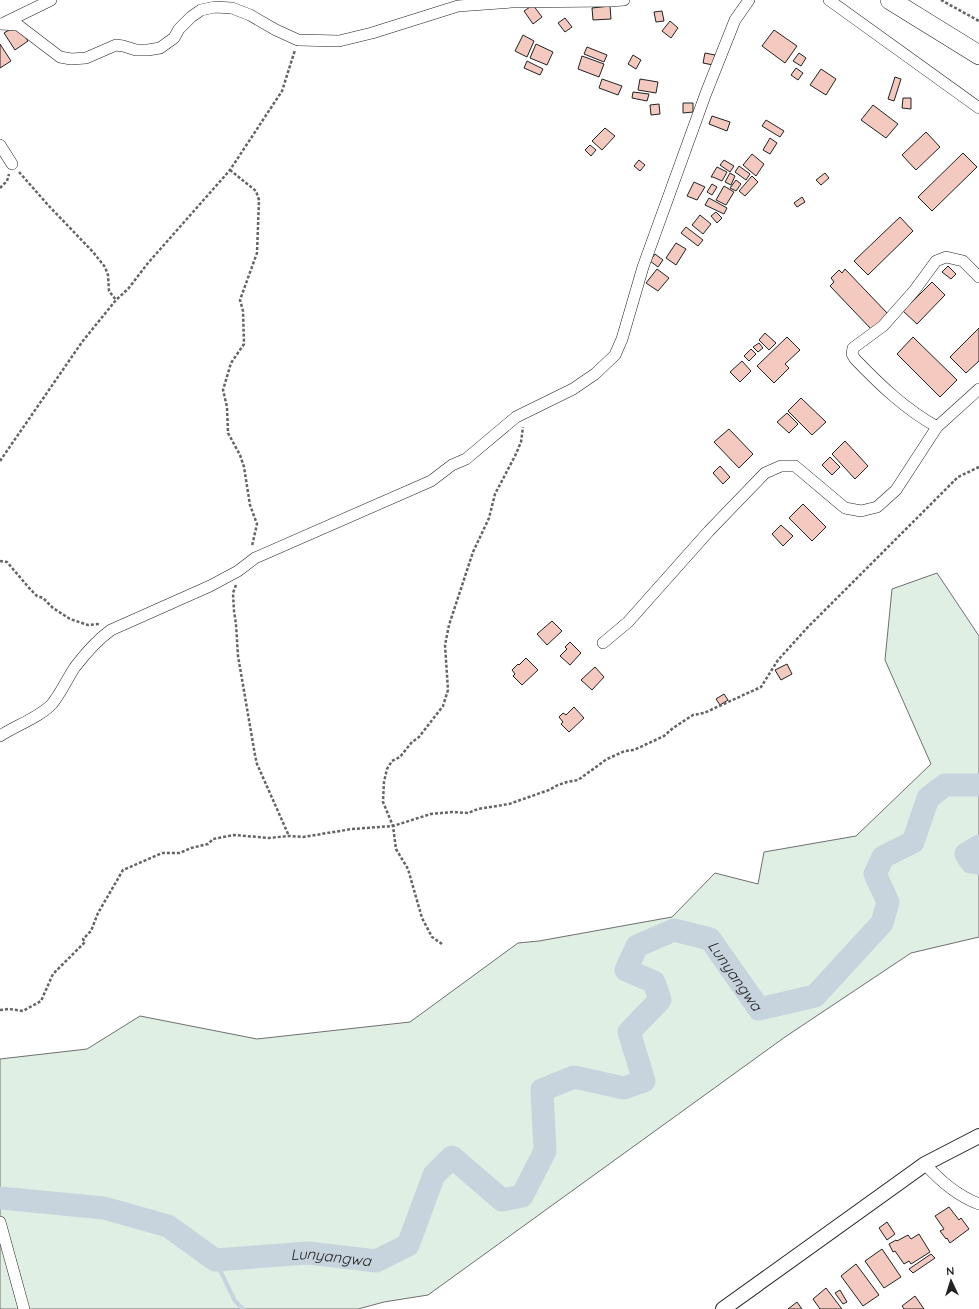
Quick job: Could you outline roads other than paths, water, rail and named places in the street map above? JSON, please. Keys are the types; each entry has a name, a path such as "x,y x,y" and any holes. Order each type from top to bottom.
{"highway":[{"path":"890,0 979,55"}],"street":[{"path":"2,24 50,0"},
{"path":"2,24 18,25 60,57 71,60 86,58 116,45 136,50 160,48 174,38 179,29 191,17 201,10 215,7 232,8 250,15 276,30 298,40 340,41 372,33 460,3 610,2 624,0"},
{"path":"0,736 32,718 51,705 62,690 74,668 99,638 111,630 210,586 238,571 255,558 431,481 452,465 466,459 516,417 573,389 594,374 615,355 622,339 643,267 706,93 736,20 749,0"},
{"path":"828,0 979,108"},
{"path":"0,145 12,164"},
{"path":"937,427 920,417 886,391 852,354 854,348 883,326 914,291 936,261 946,257 963,261 979,277"},
{"path":"603,643 628,622 710,531 765,473 781,466 795,466 845,508 861,511 877,507 896,490 937,427 979,389"},
{"path":"723,1309 925,1164 979,1136"},
{"path":"925,1164 938,1178 954,1190 979,1204"},
{"path":"0,1222 24,1309"}],"waterway":[{"name":"Lunyangwa","path":"0,1198 104,1208 168,1226 215,1260 308,1253 376,1261 408,1245 434,1175 452,1157 502,1200 522,1196 545,1151 542,1090 574,1077 624,1088 644,1081 629,1032 660,1000 654,982 626,970 637,946 674,930 710,939 759,1009 815,996 882,923 888,902 875,874 883,857 913,842 928,798 945,785 979,785"},
{"name":"Lunyangwa","path":"979,846 966,854 971,862 979,863"},
{"path":"215,1260 235,1301 243,1309"}]}
